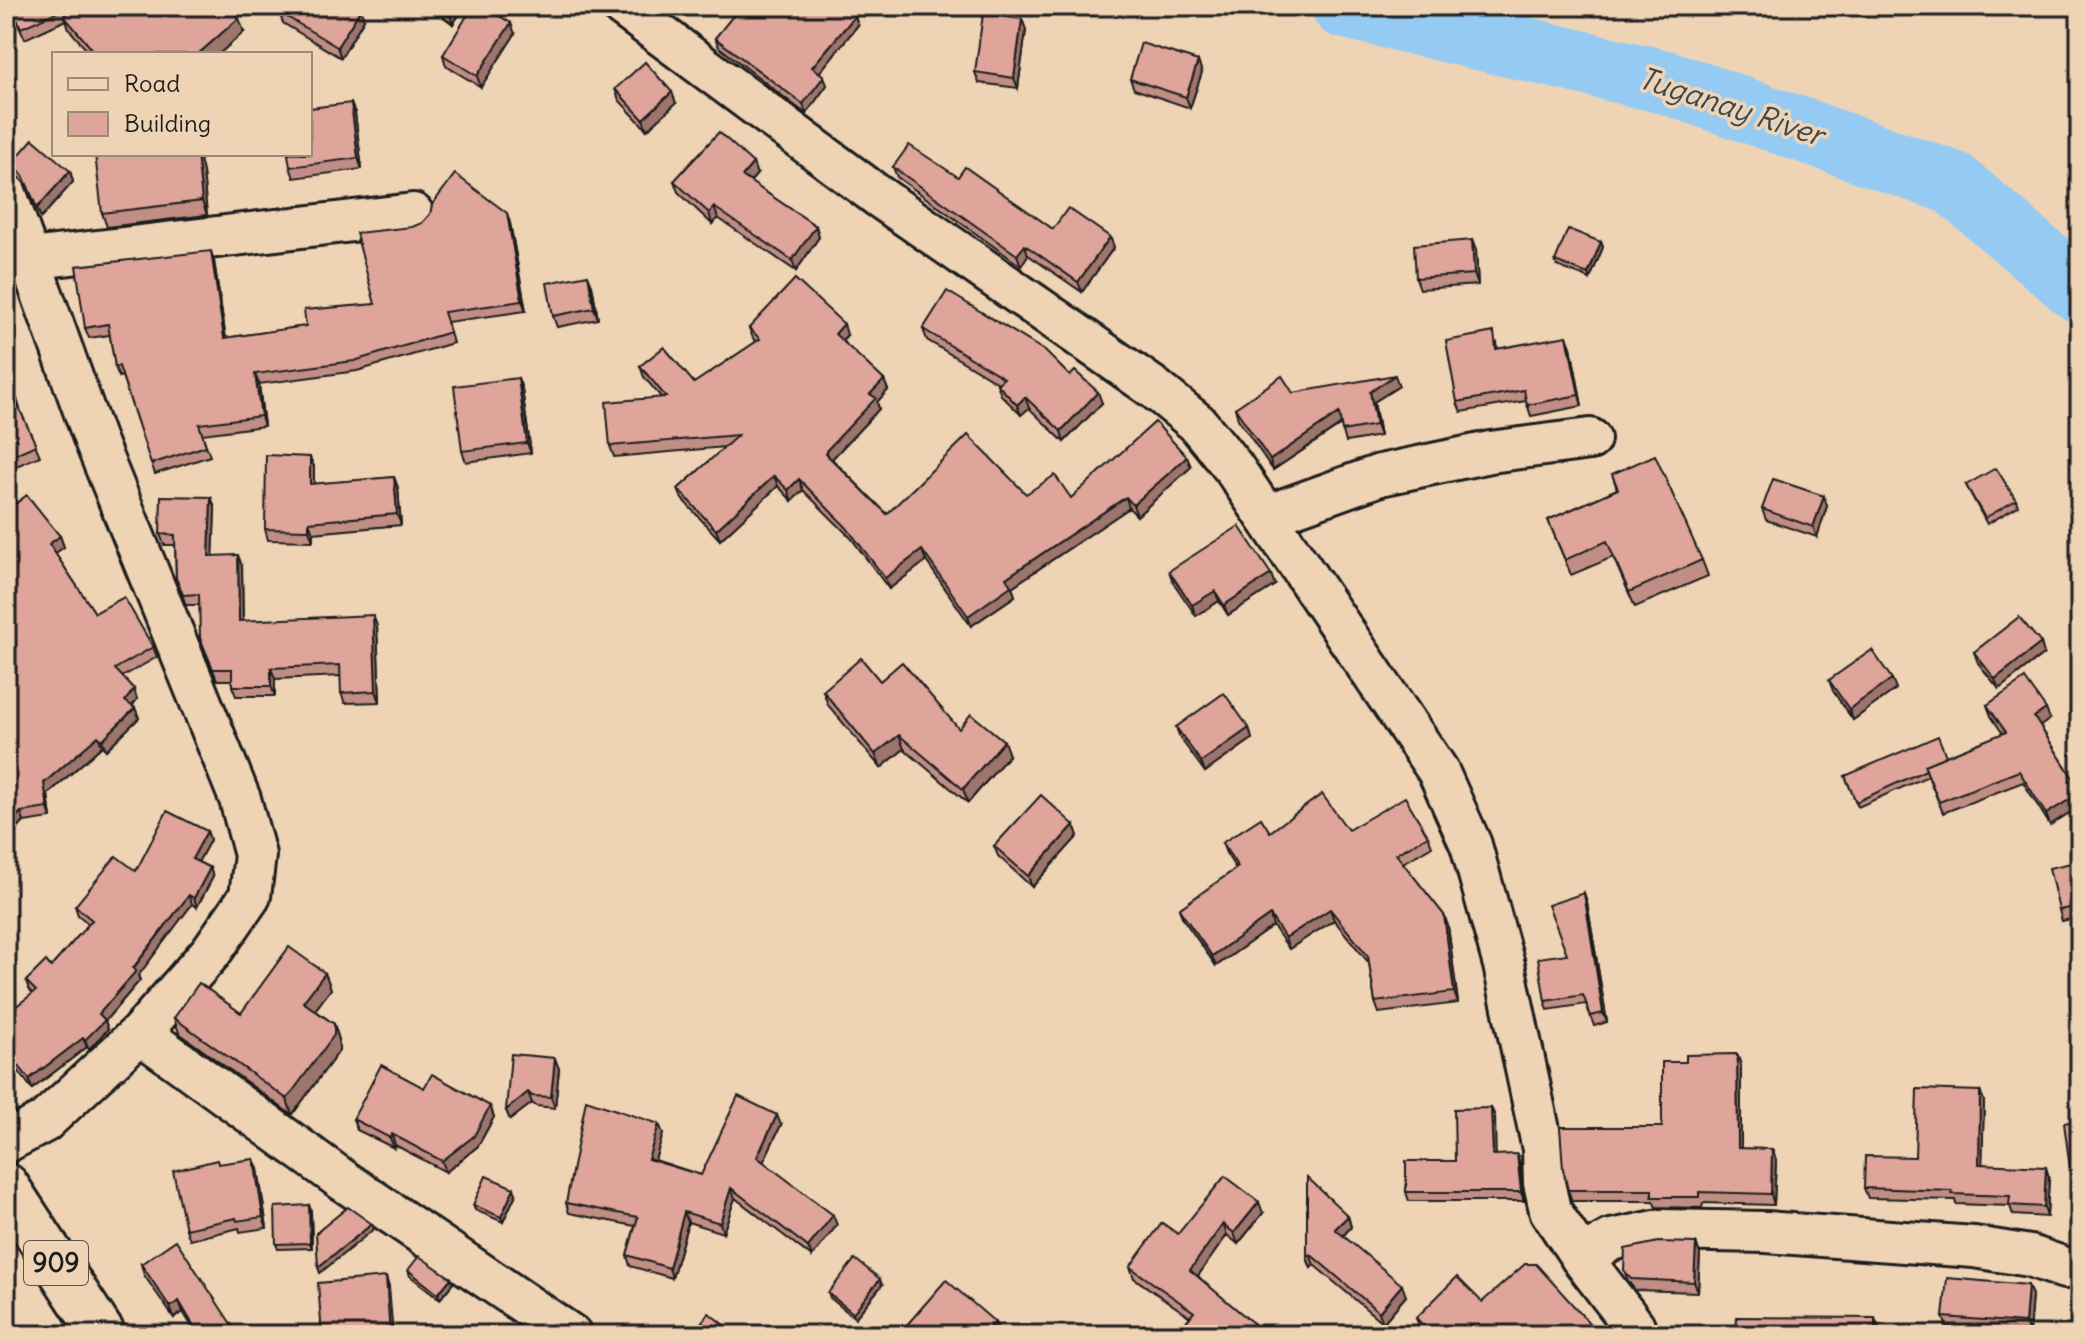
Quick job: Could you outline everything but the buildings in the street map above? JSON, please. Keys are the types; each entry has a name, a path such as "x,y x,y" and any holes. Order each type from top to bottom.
{"main road":[{"name":"909","path":"6,1186 103,1335"}],"street":[{"path":"622,6 878,196 1154,388 1197,423 1233,467 1438,771 1471,845 1504,965 1543,1149 1544,1183 1550,1210 1634,1332"},
{"path":"6,194 94,438 240,799 255,855 250,896 211,952 140,1033 44,1122 6,1142"},
{"path":"29,259 413,214"},
{"path":"1266,516 1380,475 1490,452 1590,439"},
{"path":"140,1033 344,1181 571,1335"},
{"path":"1581,1257 1611,1240 1660,1230 1766,1232 1974,1247 2030,1256 2065,1268"}],"waterway":[{"name":"Tuganay River","path":"1343,6 1669,83 1953,183 2080,291"}]}
